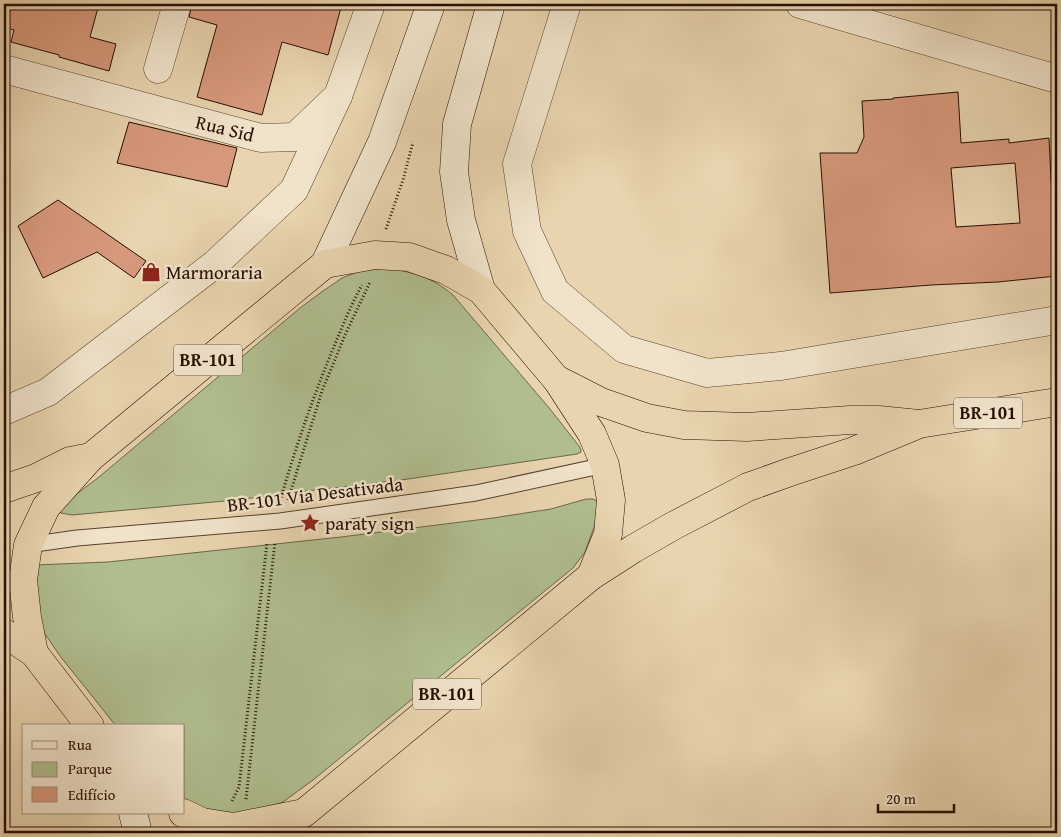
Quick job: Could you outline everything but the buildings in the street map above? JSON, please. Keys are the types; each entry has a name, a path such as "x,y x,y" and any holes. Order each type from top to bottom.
{"highway":[{"name":"BR-101","path":"4,489 36,478 70,462 91,457 325,264 375,255 409,257 446,270 481,290 556,379 601,402 647,418 684,425 747,427 850,420 879,420 919,424"},
{"path":"556,379 592,434 605,466 611,500 608,534 591,576"},
{"name":"BR-101","path":"185,814 202,822 234,827 304,812 591,576 673,526 748,487 854,451 919,424 1057,402"},
{"path":"34,653 27,617 23,580 28,544 46,508 91,457"},
{"path":"4,633 34,653 88,724"}],"street":[{"path":"158,69 177,4"},
{"name":"Rua Sid","path":"4,70 261,138 295,137 338,96 371,4"},
{"path":"325,264 382,142 431,4"},
{"path":"481,290 461,220 454,172 457,124 490,4"},
{"path":"566,4 517,164 526,222 528,231 555,291 624,349 706,373 781,366 1057,320"},
{"path":"800,4 1057,80"},
{"path":"4,411 48,392 215,264 294,190 338,96"},
{"path":"282,833 304,812"},
{"path":"133,814 138,833"}],"lane":[{"name":"BR-101 Via Desativada","path":"28,544 77,538 280,521 476,494 605,466"}],"path":[{"path":"384,236 403,180 413,139"},
{"path":"279,502 318,387 363,284"},
{"path":"230,808 239,786 269,536"}],"green space":[{"path":"385,268 404,271 429,279 453,295 550,409 579,446 581,452 408,479 236,500 72,515 59,511 78,493 300,308 342,278 360,271"},
{"path":"586,499 593,499 599,502 597,519 585,552 573,568 313,780 283,802 245,815 202,809 185,800 185,724 114,724 60,656 45,634 37,615 34,565 108,562 341,537 551,509"}],"place":[{"name":"Marmoraria","path":"151,272"},
{"name":"paraty sign","path":"310,523"}]}
